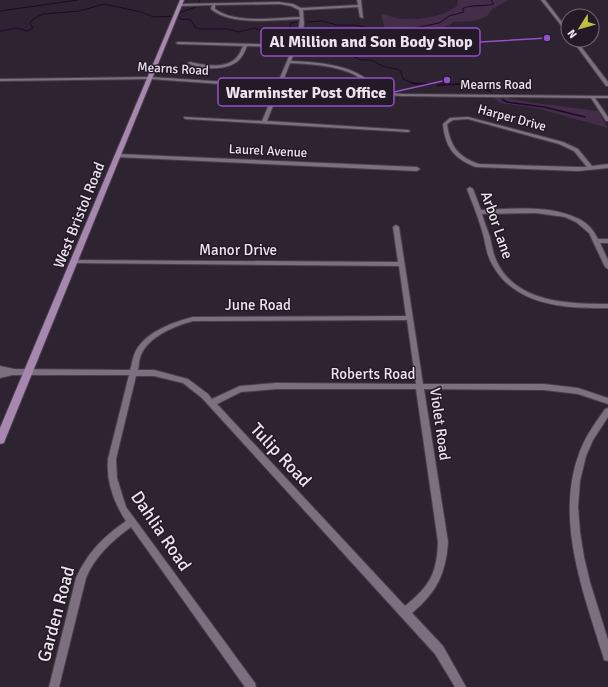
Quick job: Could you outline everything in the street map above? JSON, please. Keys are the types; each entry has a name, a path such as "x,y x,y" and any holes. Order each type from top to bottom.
{"main road":[{"name":"West Bristol Road","path":"0,440 182,0"}],"street":[{"path":"359,0 362,17"},
{"path":"543,0 560,22"},
{"path":"180,5 281,2 301,9 360,6"},
{"path":"214,4 214,9 216,12 239,19 302,18"},
{"path":"264,122 300,34 302,18 301,9"},
{"path":"300,34 360,40"},
{"path":"178,43 295,46"},
{"path":"190,63 205,66 228,64 238,58 246,44"},
{"path":"580,48 608,85"},
{"path":"289,62 320,63 358,75 368,82 367,93"},
{"name":"Mearns Road","path":"0,80 150,78 402,95 608,97"},
{"path":"592,97 608,120"},
{"path":"186,118 408,131"},
{"name":"Harper Drive","path":"591,168 576,150 561,143 468,118 452,119 446,124 454,153 470,163 494,168 591,168 608,166"},
{"name":"Laurel Avenue","path":"118,156 417,169"},
{"name":"Arbor Lane","path":"470,189 495,263 502,275 515,286 541,299 558,304 608,306"},
{"path":"478,212 544,212 565,215 583,224 595,241 608,267"},
{"name":"Violet Road","path":"396,227 442,535 443,558 432,587 405,613"},
{"path":"595,241 608,241"},
{"name":"Manor Drive","path":"74,262 402,264"},
{"name":"June Road","path":"132,373 138,354 152,337 166,328 193,319 410,318"},
{"name":"Tulip Road","path":"0,369 27,373 163,374 185,380 211,403 439,650 461,687"},
{"name":"Tulip Road","path":"0,375 13,372"},
{"name":"Dahlia Road","path":"132,373 114,448 111,470 115,491 123,509 132,522 251,687"},
{"name":"Roberts Road","path":"211,403 240,389 256,386 557,388 590,394 608,401"},
{"path":"608,411 592,435 582,455 573,501 575,531 580,561 608,656"},
{"name":"Garden Road","path":"54,687 81,578 86,566 103,543 132,522"}],"shaded area":[{"path":"458,0 509,0 492,9 487,16 474,21 454,22 445,27 418,31 385,31 381,14 404,19 428,18 451,10 457,6"},
{"path":"494,98 508,98 598,111 608,128 536,108 500,103"}],"waterway":[{"path":"0,11 78,0"},
{"path":"307,22 322,21 337,25 355,25 369,28 410,29 439,23 449,16 464,12 462,9 465,7 494,4 491,0"},
{"path":"0,31 17,28 27,31 33,28 30,23 33,19 43,14 80,11 104,4 141,12 154,17 178,16"},
{"path":"178,16 181,12 196,7"},
{"path":"178,16 180,19 191,20 195,27 199,29 227,29 239,32 254,28 272,33 289,30 291,23 297,22"},
{"path":"286,31 293,36"},
{"path":"301,42 326,49 339,50 361,60 371,60 385,67 397,69 401,72 403,79 412,83"},
{"path":"412,83 427,84 414,84 412,83"},
{"path":"437,85 461,84 458,84"},
{"path":"471,86 481,87 491,92"},
{"path":"502,99 507,102 544,107 585,117"}],"place":[{"name":"Al Million and Son Body Shop","path":"547,38"},
{"name":"Warminster Post Office","path":"447,80"}]}
